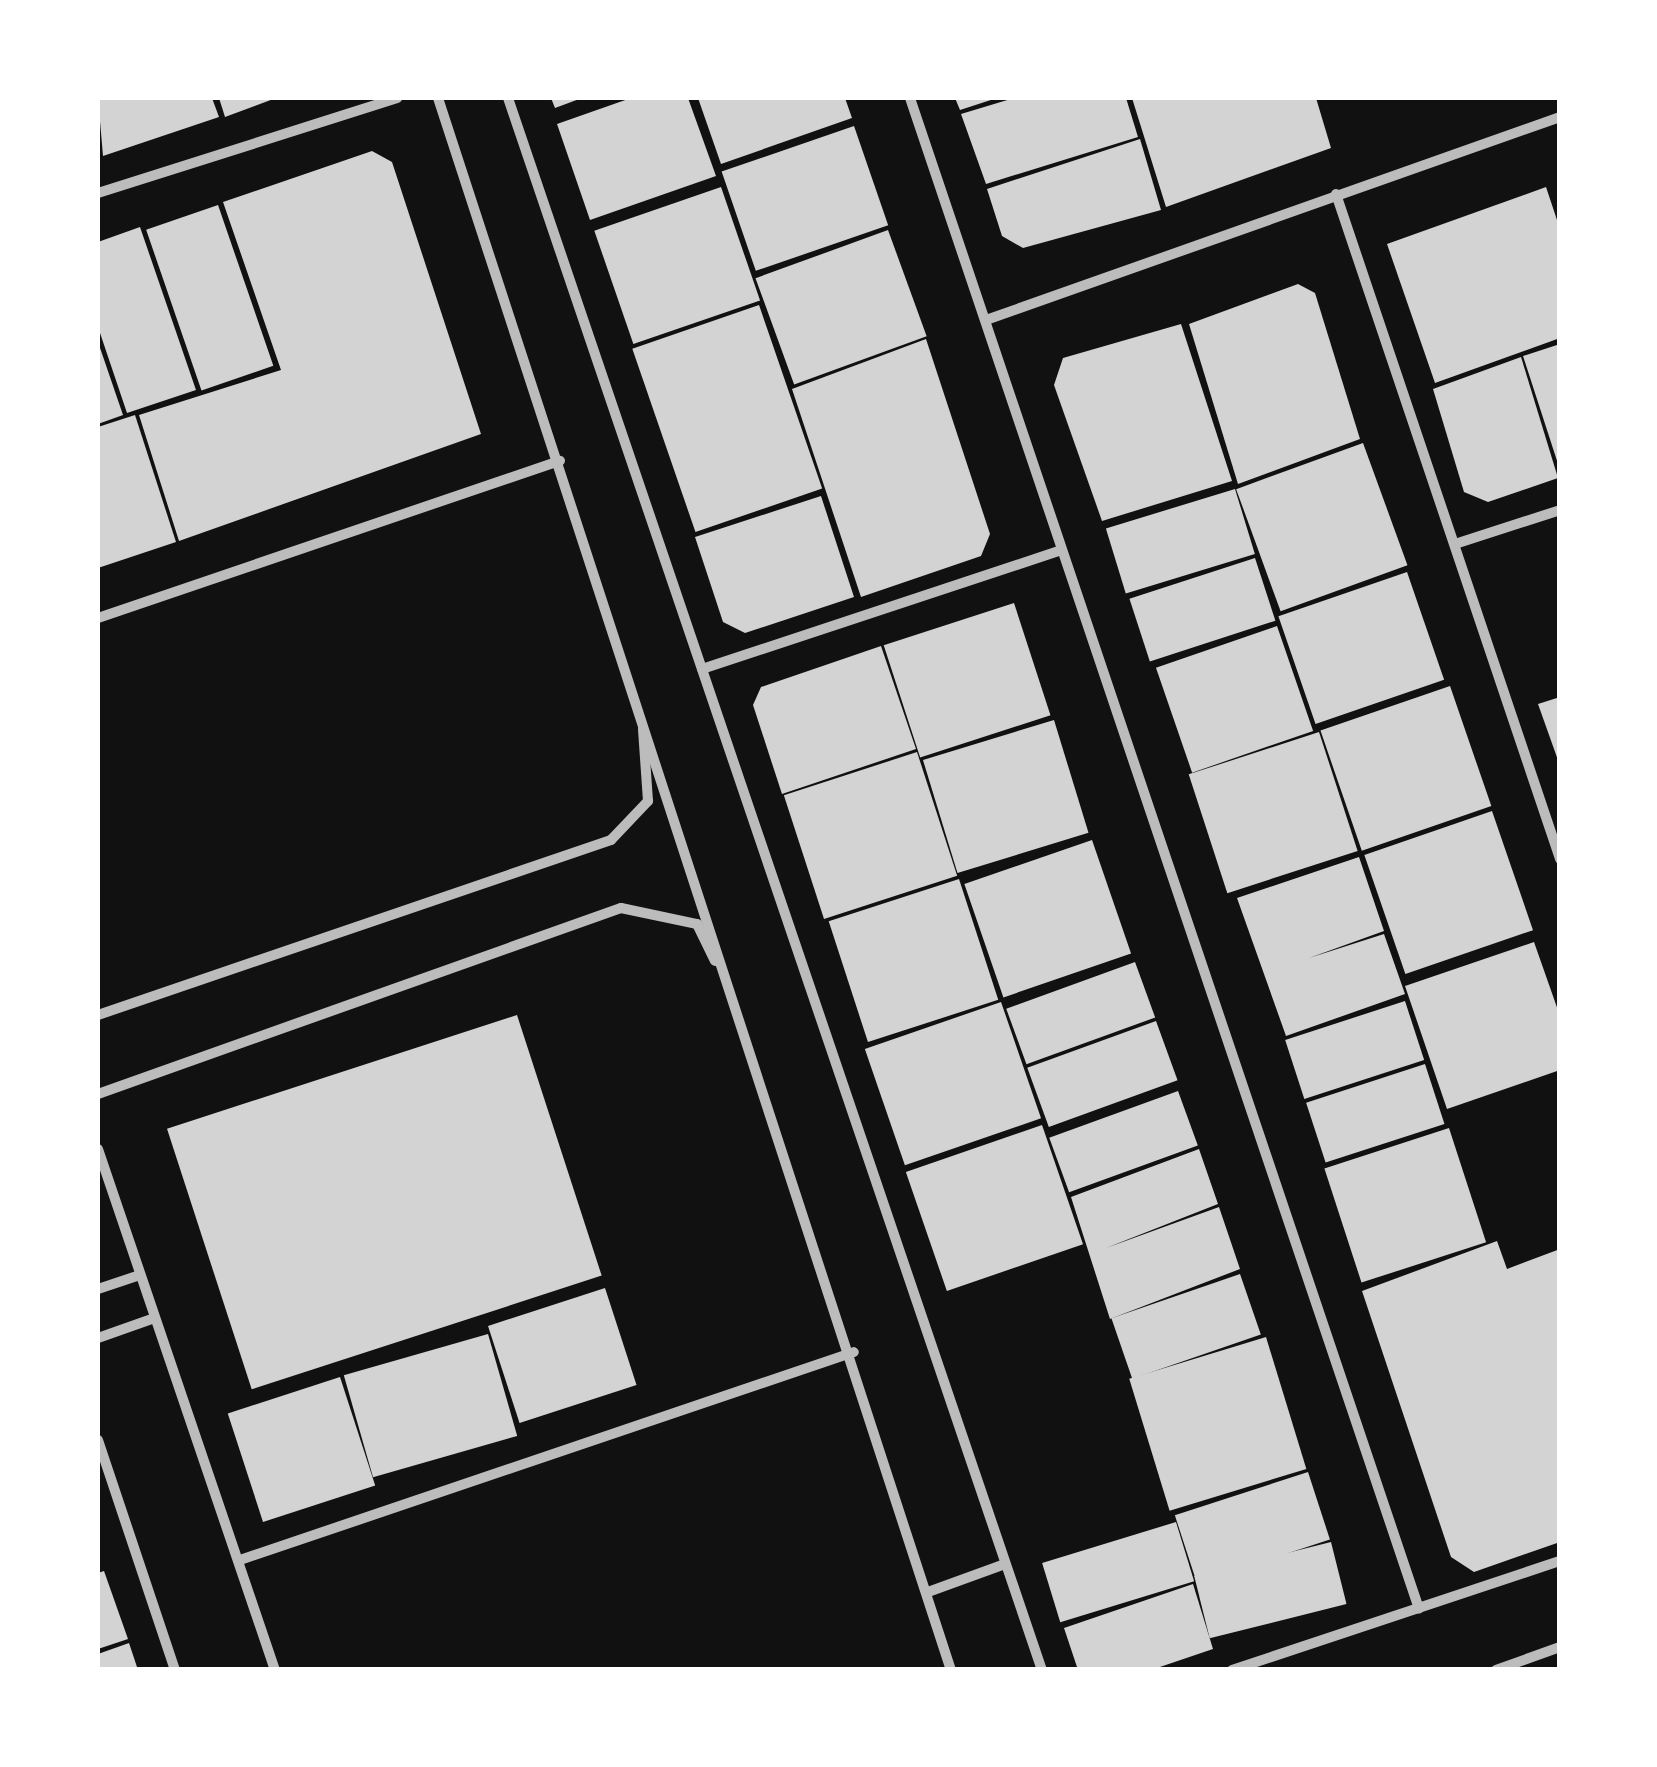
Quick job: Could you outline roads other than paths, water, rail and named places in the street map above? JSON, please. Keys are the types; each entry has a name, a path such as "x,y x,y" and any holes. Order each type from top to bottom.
{"street":[{"path":"98,194 397,98"},
{"path":"438,98 641,708 731,993 854,1352 951,1670"},
{"path":"508,98 1042,1670"},
{"path":"910,98 1418,1609"},
{"path":"986,320 1560,117"},
{"path":"1336,194 1560,859"},
{"path":"98,618 560,461"},
{"path":"1455,544 1560,510"},
{"path":"702,668 1062,550"},
{"path":"98,1014 611,840 648,802 641,708"},
{"path":"98,1094 621,908 697,924 731,993"},
{"path":"98,1150 152,1320 276,1670"},
{"path":"98,1289 137,1276"},
{"path":"98,1338 152,1320"},
{"path":"240,1560 854,1352"},
{"path":"98,1440 175,1670"},
{"path":"1232,1670 1560,1561"},
{"path":"928,1592 1005,1564"},
{"path":"1496,1670 1560,1647"}]}
